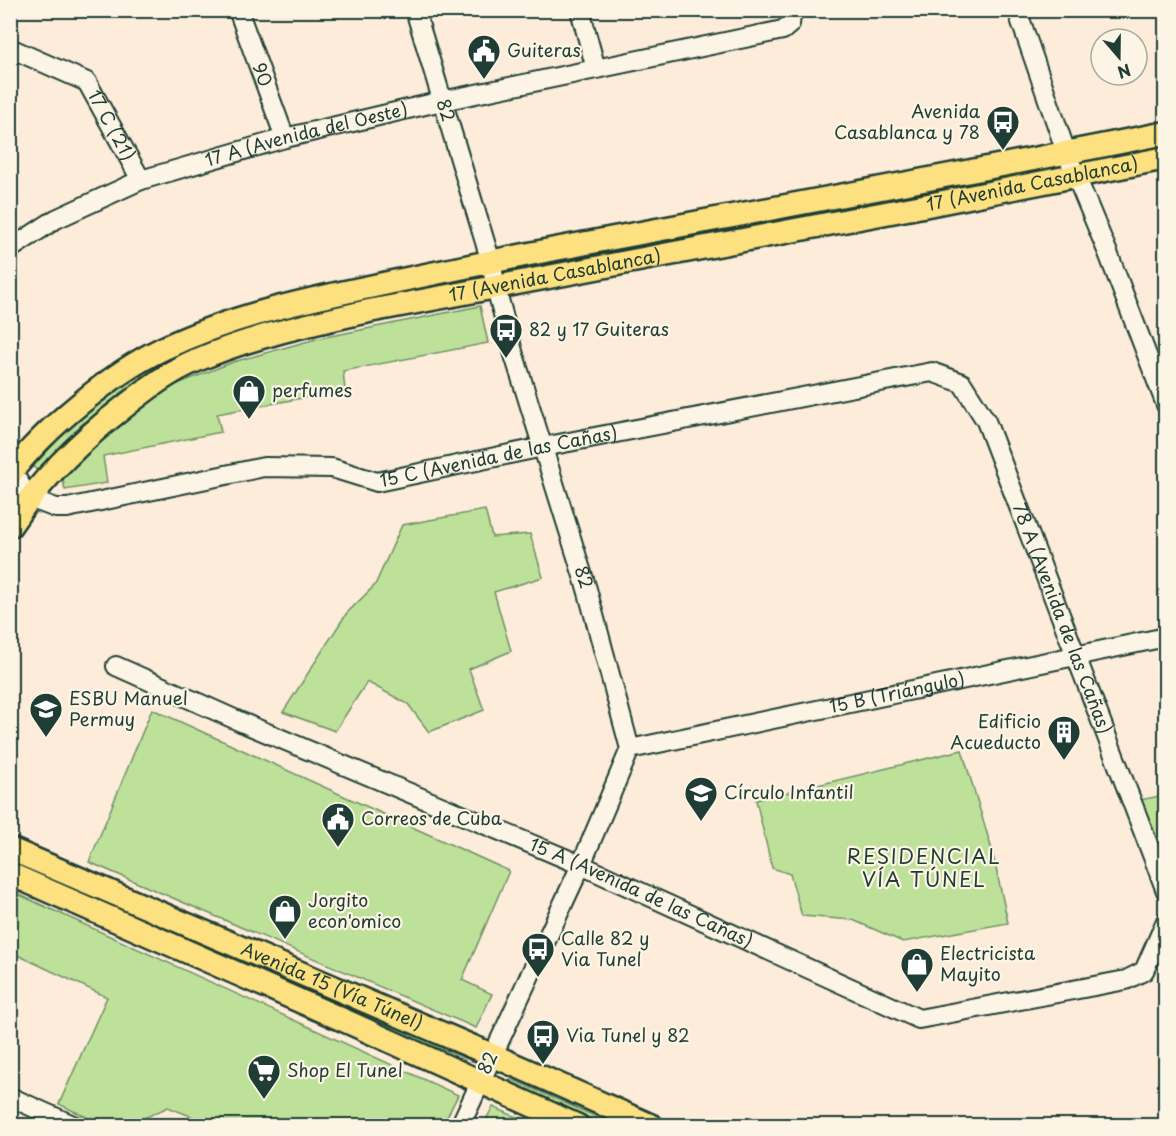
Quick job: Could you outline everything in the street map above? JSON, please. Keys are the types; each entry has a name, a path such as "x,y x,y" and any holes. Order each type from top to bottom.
{"main road":[{"name":"17 (Avenida Casablanca)","path":"11,470 86,399 124,371 160,350 226,322 296,303 490,261 1066,153 1166,132"},
{"name":"17 (Avenida Casablanca)","path":"10,526 29,498 92,432 155,382 195,360 239,343 304,325 1166,158"},
{"name":"Avenida 15 (Vía Túnel)","path":"10,849 652,1125"},
{"name":"Avenida 15 (Vía Túnel)","path":"10,874 578,1125"}],"street":[{"name":"90","path":"238,10 285,138"},
{"name":"82","path":"415,10 587,589 630,749 581,865 460,1125"},
{"path":"580,10 596,69"},
{"path":"1017,10 1066,153 1108,253 1166,405"},
{"name":"17 A (Avenida del Oeste)","path":"10,249 56,219 141,180 285,138 442,101 783,30 791,17"},
{"name":"17 C (21)","path":"10,48 87,82 141,180"},
{"name":"15 C (Avenida de las Cañas)","path":"29,498 56,508 68,508 264,467 332,468 377,482 543,447 932,372"},
{"name":"78 A (Avenida de las Cañas)","path":"932,372 962,383 986,421 1166,891"},
{"path":"11,470 29,498"},
{"name":"15 B (Triángulo)","path":"630,749 1075,654 1166,637"},
{"name":"15 A (Avenida de las Cañas)","path":"116,666 241,722 581,865 919,1019 1126,980 1143,970 1166,921"},
{"path":"10,1097 75,1125"}],"green space":[{"path":"1035,168 1037,177 514,275 513,268"},
{"path":"472,277 474,284 133,387 82,424 37,470 33,467 77,418 127,381 178,352 278,316"},
{"path":"480,306 488,343 343,371 345,390 217,414 221,432 103,456 107,483 65,490 62,475 124,420 170,387 233,362 316,339"},
{"path":"485,510 492,537 530,534 543,577 494,592 511,651 469,669 484,710 429,732 408,704 367,682 335,731 283,712 346,614 375,585 402,525"},
{"path":"152,709 509,871 462,980 492,994 476,1028 89,862"},
{"path":"962,750 992,850 1008,923 903,942 853,920 802,916 790,874 772,868 756,800"},
{"path":"1165,795 1165,871 1140,800"},
{"path":"11,858 306,989 472,1059 472,1061 361,1018 11,867"},
{"path":"11,891 458,1095 443,1125 213,1125 168,1107 129,1125 105,1126 59,1104 107,997 11,952"},
{"path":"511,1079 597,1117 634,1125 604,1125 509,1083"},
{"path":"493,1107 535,1125 483,1125"}],"place":[{"name":"Guiteras","path":"484,80"},
{"name":"Avenida Casablanca y 78","path":"1003,151"},
{"name":"82 y 17 Guiteras","path":"506,359"},
{"name":"perfumes","path":"249,420"},
{"name":"ESBU Manuel Permuy","path":"46,738"},
{"name":"Edificio Acueducto","path":"1064,761"},
{"name":"Círculo Infantil","path":"701,822"},
{"name":"Correos de Cuba","path":"338,848"},
{"name":"Jorgito econ'omico","path":"285,940"},
{"name":"Calle 82 y Via Tunel","path":"538,978"},
{"name":"Electricista Mayito","path":"917,993"},
{"name":"Via Tunel y 82","path":"543,1065"},
{"name":"Shop El Tunel","path":"264,1100"}],"district":[{"name":"RESIDENCIAL VÍA TÚNEL","path":"924,868"}]}
